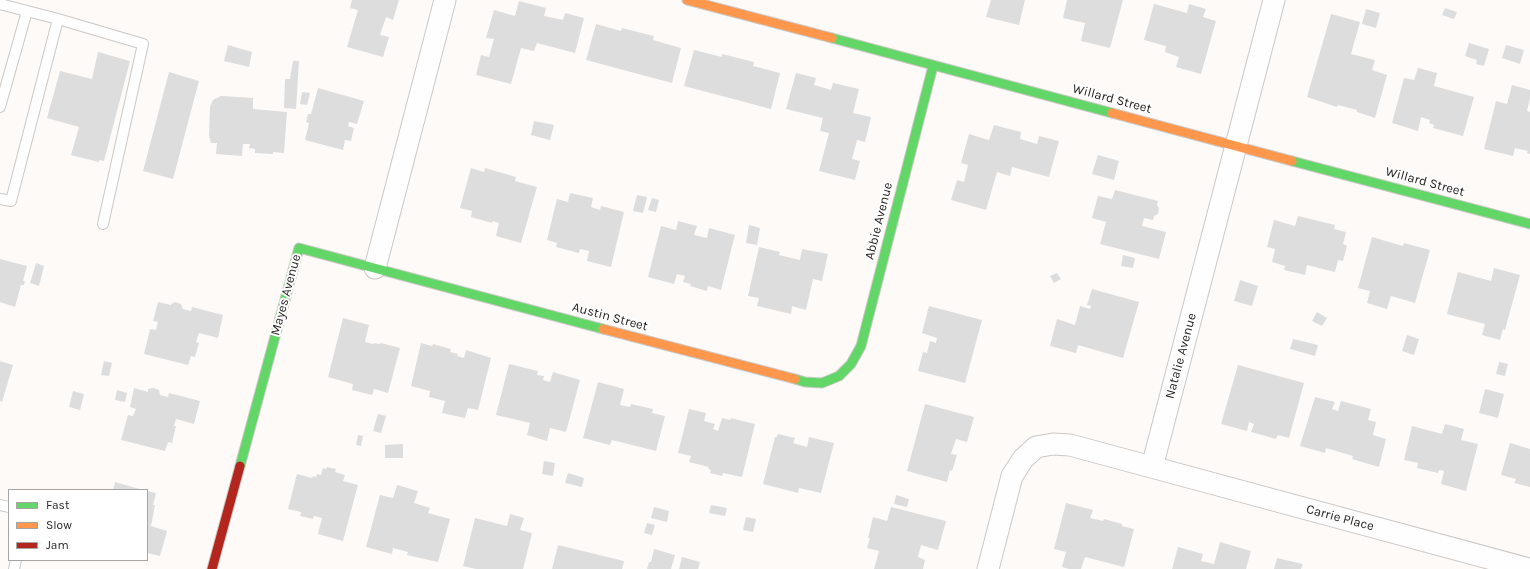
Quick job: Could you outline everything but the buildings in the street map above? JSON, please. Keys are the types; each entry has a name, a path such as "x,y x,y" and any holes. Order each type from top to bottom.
{"street":[{"path":"375,268 445,0"},
{"name":"Willard Street","path":"687,0 1530,224"},
{"name":"Natalie Avenue","path":"1152,467 1274,0"},
{"name":"Abbie Avenue","path":"839,376 851,364 861,346 933,66"},
{"name":"Mayes Avenue","path":"213,569 299,248 375,268"},
{"name":"Austin Street","path":"375,268 805,382 822,383 839,376"},
{"path":"988,569 1012,476 1023,459 1036,447 1053,444 1070,445 1152,467"},
{"name":"Carrie Place","path":"1152,467 1529,569"}],"lane":[{"path":"0,4 144,44 103,224"},
{"path":"0,107 27,11"},
{"path":"0,199 11,201 58,20"}],"traffic: fast":[{"path":"832,38 1112,113"},
{"path":"795,379 805,382 822,383 839,376 851,364 861,346 933,66"},
{"path":"1292,161 1530,224"},
{"path":"240,466 299,248 603,329"}],"traffic: slow":[{"path":"687,0 832,38"},
{"path":"1112,113 1292,161"},
{"path":"603,329 795,379"}],"traffic: jam":[{"path":"212,569 240,466"}]}
